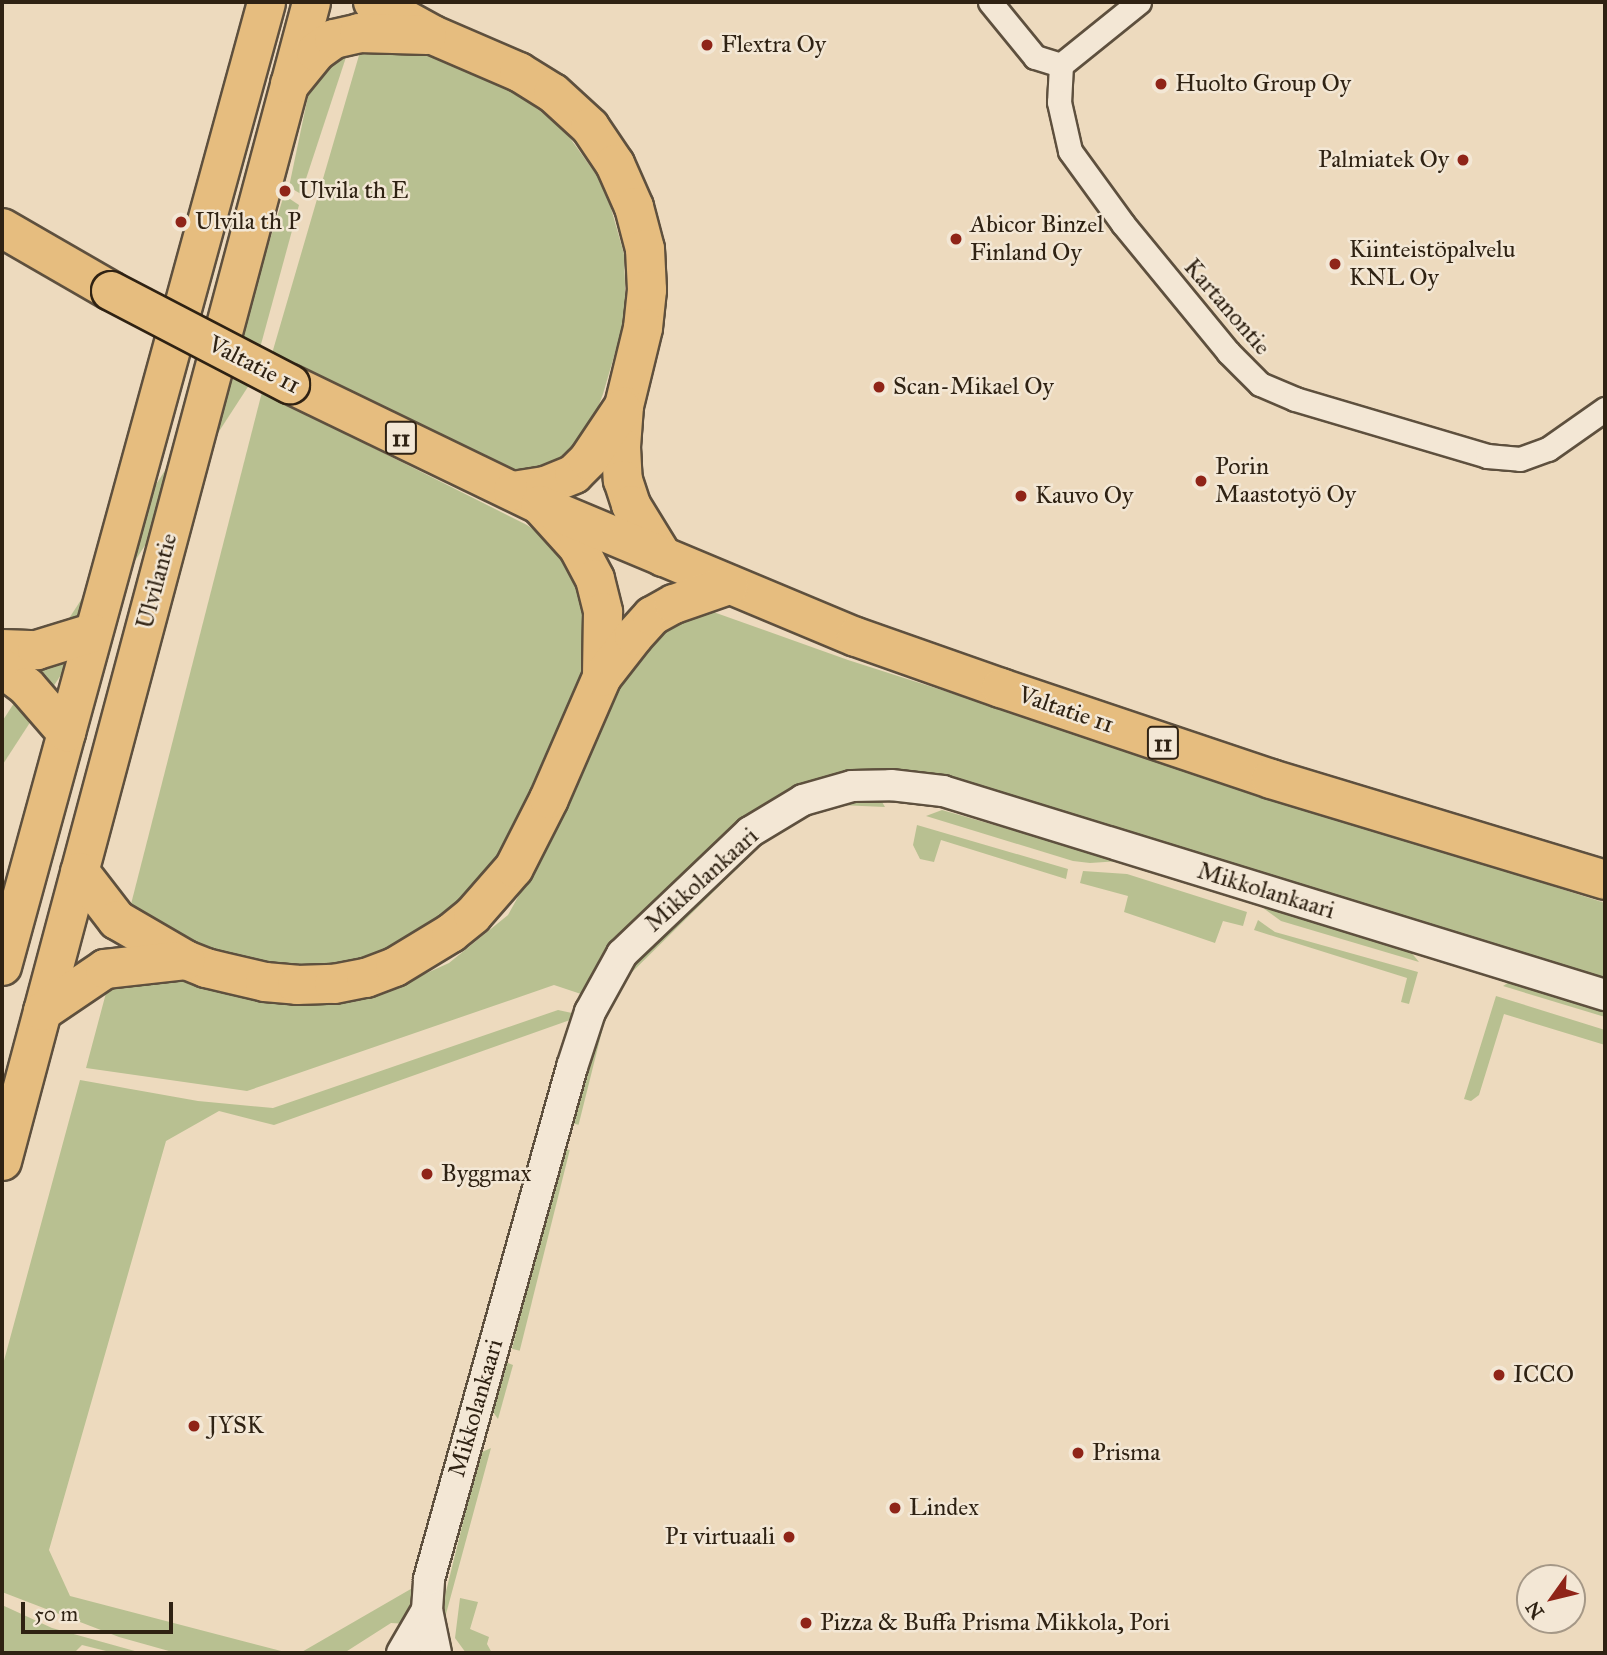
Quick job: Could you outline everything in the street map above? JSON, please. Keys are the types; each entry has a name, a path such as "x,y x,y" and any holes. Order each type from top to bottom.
{"highway":[{"path":"373,2 433,35 519,72 553,93 590,127 615,164 634,207 645,249 647,290 643,328 624,406 621,447 623,480 631,505 663,556"},
{"path":"290,85 316,52 334,39 359,33 433,35"},
{"name":"Valtatie 11","path":"2,228 111,290 290,384 526,498 856,637 1245,771 1605,880"},
{"path":"602,677 603,612 595,579 578,547 526,498 545,486 574,474 588,460 624,406"},
{"path":"80,872 117,920 186,960 265,982 334,984 366,978 430,948 473,915 514,868 549,799 602,677 652,616 695,595 729,585"},
{"path":"2,649 37,650 92,633"},
{"path":"2,668 27,687 66,732"},
{"path":"43,1011 105,969 186,960"}],"main road":[{"name":"Ulvilantie","path":"2,966 266,2"},
{"name":"Ulvilantie","path":"2,1161 311,2"}],"street":[{"path":"990,2 1035,57 1061,65 1139,2"},
{"name":"Kartanontie","path":"1061,65 1059,102 1070,151 1122,225 1228,352 1260,384 1295,399 1487,456 1520,459 1548,449 1605,409"},
{"name":"Mikkolankaari","path":"436,1653 427,1610 429,1579 572,1067 590,1012 622,954 750,832 803,800 852,786 891,785 943,791 1605,996"},
{"name":"Mikkolankaari","path":"402,1653 427,1610"}],"green space":[{"path":"350,45 301,194 289,187 312,77"},
{"path":"362,45 411,50 504,82 565,131 605,187 624,254 626,315 603,394 586,439 569,466 538,475 501,470 271,357"},
{"path":"284,195 299,205 260,348 239,338"},
{"path":"229,372 249,385 2,766 2,722"},
{"path":"262,392 527,525 559,548 591,615 586,666 533,796 501,860 464,904 387,956 291,972 200,945 129,912"},
{"path":"705,609 848,660 1605,903 1605,984 883,771 846,772 793,786 747,815 607,945 581,994 554,985 247,1091 86,1068 110,978 159,975 274,1003 325,1002 387,991 449,963 508,915 552,835 634,656 659,625"},
{"path":"878,795 885,807 839,805 819,810 762,844 624,980 615,979 785,817"},
{"path":"942,810 1120,861 1073,861 926,816"},
{"path":"917,825 1068,869 1066,879 941,840 934,862 920,859 913,845"},
{"path":"1083,871 1127,874 1247,912 1243,926 1223,921 1215,943 1124,912 1128,896 1080,883"},
{"path":"1255,902 1406,946 1419,962 1281,921"},
{"path":"1258,920 1275,932 1418,972 1409,1004 1401,1002 1407,978 1254,930"},
{"path":"1514,979 1605,1005 1605,1017 1503,986"},
{"path":"1496,996 1605,1030 1605,1045 1504,1014 1479,1095 1471,1101 1464,1099"},
{"path":"558,1010 572,1013 570,1020 274,1125 219,1111 166,1141 49,1550 70,1596 289,1653 176,1653 119,1637 2,1592 2,1368 80,1080 198,1101 273,1108"},
{"path":"596,1022 604,1024 579,1125 571,1123"},
{"path":"562,1148 570,1150 520,1351 512,1349"},
{"path":"503,1361 513,1365 498,1419 493,1412"},
{"path":"491,1448 444,1630 441,1612 480,1453"},
{"path":"416,1586 409,1624 391,1623 344,1653 300,1653"},
{"path":"460,1598 478,1602 470,1629 489,1637 487,1644 492,1653 466,1653 455,1638"},
{"path":"2,1605 52,1628 142,1653 114,1653 82,1645 74,1653 2,1653"}],"place":[{"name":"Flextra Oy","path":"707,45"},
{"name":"Huolto Group Oy","path":"1161,84"},
{"name":"Palmiatek Oy","path":"1463,160"},
{"name":"Ulvila th E","path":"285,191"},
{"name":"Ulvila th P","path":"181,222"},
{"name":"Abicor Binzel Finland Oy","path":"956,239"},
{"name":"Kiinteistöpalvelu KNL Oy","path":"1335,264"},
{"name":"Scan-Mikael Oy","path":"879,387"},
{"name":"Porin Maastotyö Oy","path":"1201,481"},
{"name":"Kauvo Oy","path":"1021,496"},
{"name":"Byggmax","path":"427,1174"},
{"name":"ICCO","path":"1499,1375"},
{"name":"JYSK","path":"194,1426"},
{"name":"Prisma","path":"1078,1453"},
{"name":"Lindex","path":"895,1508"},
{"name":"P1 virtuaali","path":"789,1537"},
{"name":"Pizza & Buffa Prisma Mikkola, Pori","path":"806,1623"}]}
